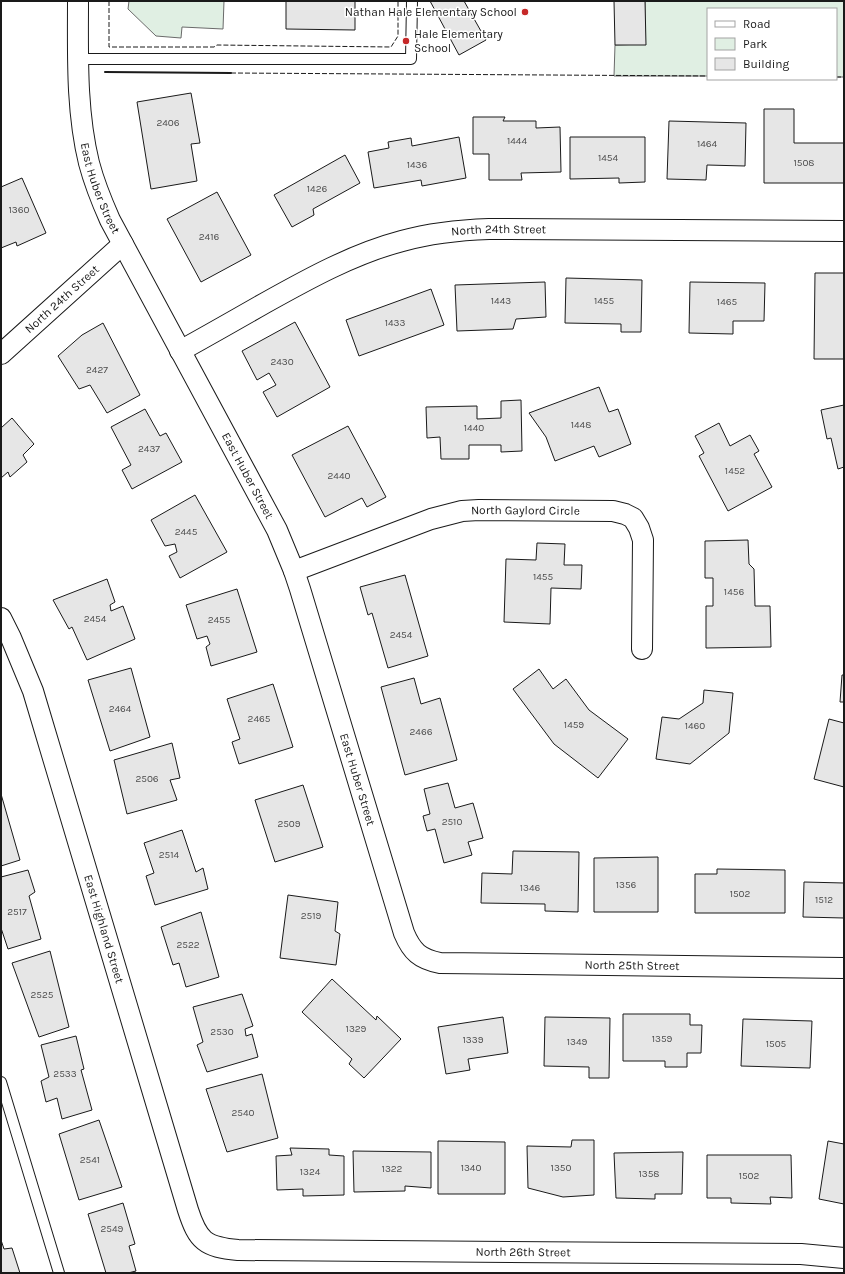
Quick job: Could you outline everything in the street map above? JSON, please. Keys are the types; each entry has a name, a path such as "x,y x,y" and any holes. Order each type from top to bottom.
{"street":[{"name":"East Huber Street","path":"78,1 78,59 82,124 89,163 102,202 180,351 277,530 294,571 404,933 408,943 421,957"},
{"name":"North 24th Street","path":"180,351 321,273 375,250 402,241 431,234 460,230 489,229 844,231"},
{"name":"North 24th Street","path":"1,354 123,244"},
{"name":"North Gaylord Circle","path":"294,571 431,519 462,511 495,509 602,510 625,514 634,518 643,540 642,649"},
{"name":"East Highland Street","path":"1,618 33,691 188,1210 197,1232 204,1241"},
{"name":"North 25th Street","path":"421,957 430,961 450,964 844,968"},
{"name":"North 26th Street","path":"204,1241 214,1247 238,1250 801,1254 844,1258"}],"lane":[{"path":"78,59 411,59 412,1"},
{"path":"1,1082 59,1273"}],"green space":[{"path":"129,1 224,1 223,29 182,27 181,38 156,36 128,9"},
{"path":"645,1 844,1 844,77 837,77 837,8 707,8 707,76 614,76 615,45 645,44"}],"building":[{"path":"286,1 355,1 355,30 286,29"},
{"path":"430,1 464,1 486,40 459,55"},
{"path":"614,1 645,1 646,45 615,45"},
{"path":"191,93 200,143 191,144 197,181 151,189 137,102"},
{"path":"764,109 794,109 794,143 844,143 844,183 764,183"},
{"path":"473,117 505,117 503,121 536,121 536,128 560,127 561,172 521,173 522,180 489,180 489,154 473,154"},
{"path":"669,121 746,123 745,166 707,165 706,180 667,179"},
{"path":"459,137 466,178 422,186 421,180 374,188 368,152 389,148 388,142 411,138 412,146"},
{"path":"570,137 645,137 645,182 619,183 619,178 570,179"},
{"path":"345,155 360,183 313,209 314,215 292,227 274,195"},
{"path":"22,178 46,233 17,246 16,242 1,248 1,187"},
{"path":"217,192 251,255 201,282 167,219"},
{"path":"815,273 844,273 844,359 814,359"},
{"path":"566,278 642,280 641,332 621,332 621,324 565,323"},
{"path":"545,282 546,317 516,319 513,329 457,331 455,285"},
{"path":"690,282 765,283 764,321 733,321 733,334 689,333"},
{"path":"431,289 444,325 359,356 346,320"},
{"path":"295,322 330,387 277,417 263,392 276,385 269,373 257,380 242,351"},
{"path":"103,323 140,395 107,413 90,385 79,389 58,356 82,335"},
{"path":"599,387 609,412 618,409 631,444 599,457 594,446 555,461 546,437 529,413"},
{"path":"521,400 522,451 501,452 501,445 469,445 469,459 441,459 440,437 427,438 426,407 477,406 477,419 501,418 501,401"},
{"path":"844,405 844,467 838,469 831,438 827,439 821,410"},
{"path":"145,409 160,436 166,433 182,462 132,489 122,470 131,465 111,427"},
{"path":"12,418 34,444 23,455 27,462 10,477 8,472 1,478 1,428"},
{"path":"719,423 730,446 750,435 759,451 754,454 772,487 728,511 699,456 704,453 695,436"},
{"path":"348,426 386,497 367,507 362,498 325,517 292,455"},
{"path":"195,495 227,552 180,578 169,556 177,552 175,544 165,546 151,520"},
{"path":"748,540 749,564 754,569 755,606 770,606 771,647 706,648 706,606 713,606 713,578 705,578 705,541"},
{"path":"537,543 565,544 564,565 582,565 581,589 551,588 550,624 504,622 506,559 536,560"},
{"path":"405,575 428,656 388,668 372,613 368,615 360,587"},
{"path":"107,579 115,602 110,605 111,611 123,606 135,639 87,660 72,627 69,629 53,600"},
{"path":"237,589 257,652 211,666 206,647 210,644 207,636 197,639 186,605"},
{"path":"131,668 150,737 110,751 88,680"},
{"path":"539,669 553,689 566,679 589,710 628,739 598,778 554,744 513,689"},
{"path":"842,675 844,675 844,702 840,702"},
{"path":"414,678 421,704 440,698 457,760 405,775 381,687"},
{"path":"273,684 293,747 239,764 232,742 240,739 227,699"},
{"path":"704,690 733,693 729,733 690,764 656,759 662,717 679,719 703,703"},
{"path":"829,719 844,723 844,787 814,779"},
{"path":"172,743 180,778 170,780 177,800 127,814 114,760"},
{"path":"448,783 455,808 473,803 483,838 468,842 472,855 444,863 435,829 427,831 423,816 430,814 424,789"},
{"path":"303,785 323,847 275,862 255,800"},
{"path":"1,794 20,860 1,866"},
{"path":"182,830 196,872 203,868 208,889 155,905 146,876 154,873 144,843"},
{"path":"513,851 579,852 578,912 545,911 545,904 481,903 482,873 512,874"},
{"path":"658,857 658,912 594,912 594,858"},
{"path":"717,869 785,870 785,913 695,913 695,874 717,874"},
{"path":"28,870 35,892 29,896 41,939 8,949 1,928 1,877"},
{"path":"804,882 844,883 844,918 803,917"},
{"path":"288,895 338,902 335,931 340,934 336,965 280,958"},
{"path":"201,912 219,977 186,987 179,963 173,965 161,927"},
{"path":"50,951 69,1027 39,1037 12,963"},
{"path":"332,979 376,1020 377,1016 401,1039 364,1078 349,1064 352,1059 302,1012"},
{"path":"242,994 253,1026 245,1029 246,1036 252,1034 258,1057 207,1072 197,1045 203,1042 193,1007"},
{"path":"623,1014 690,1014 690,1025 702,1025 701,1053 687,1053 687,1067 665,1067 665,1061 623,1061"},
{"path":"503,1017 508,1053 468,1059 470,1070 446,1074 438,1027"},
{"path":"545,1017 610,1018 609,1078 589,1078 589,1067 544,1066"},
{"path":"743,1019 812,1021 810,1068 741,1066"},
{"path":"76,1036 84,1069 81,1070 92,1110 62,1119 57,1098 46,1102 41,1081 49,1077 41,1045"},
{"path":"262,1074 278,1138 227,1152 206,1089"},
{"path":"99,1120 122,1187 79,1200 59,1134"},
{"path":"572,1140 594,1140 594,1195 563,1197 528,1188 527,1146 571,1147"},
{"path":"438,1141 505,1142 505,1194 438,1194"},
{"path":"828,1141 844,1144 844,1204 819,1199"},
{"path":"290,1148 329,1149 329,1155 344,1156 344,1195 303,1196 303,1189 277,1190 276,1156 292,1155"},
{"path":"353,1151 431,1152 431,1188 405,1186 405,1191 354,1192"},
{"path":"683,1152 682,1194 655,1194 655,1199 616,1198 614,1153"},
{"path":"707,1155 791,1155 792,1198 770,1197 771,1204 731,1203 731,1198 707,1198"},
{"path":"123,1203 135,1244 129,1246 136,1271 128,1273 106,1273 88,1214"},
{"path":"1,1240 4,1249 12,1248 20,1273 1,1273"}],"fence":[{"path":"109,1 109,47 214,47 217,45 391,47 398,36 398,1"},
{"path":"231,73 707,76"},
{"path":"837,77 844,77"}],"wall":[{"path":"105,72 231,73"}],"place":[{"name":"Nathan Hale Elementary School","path":"525,12"},
{"name":"Hale Elementary School","path":"406,41"}]}
